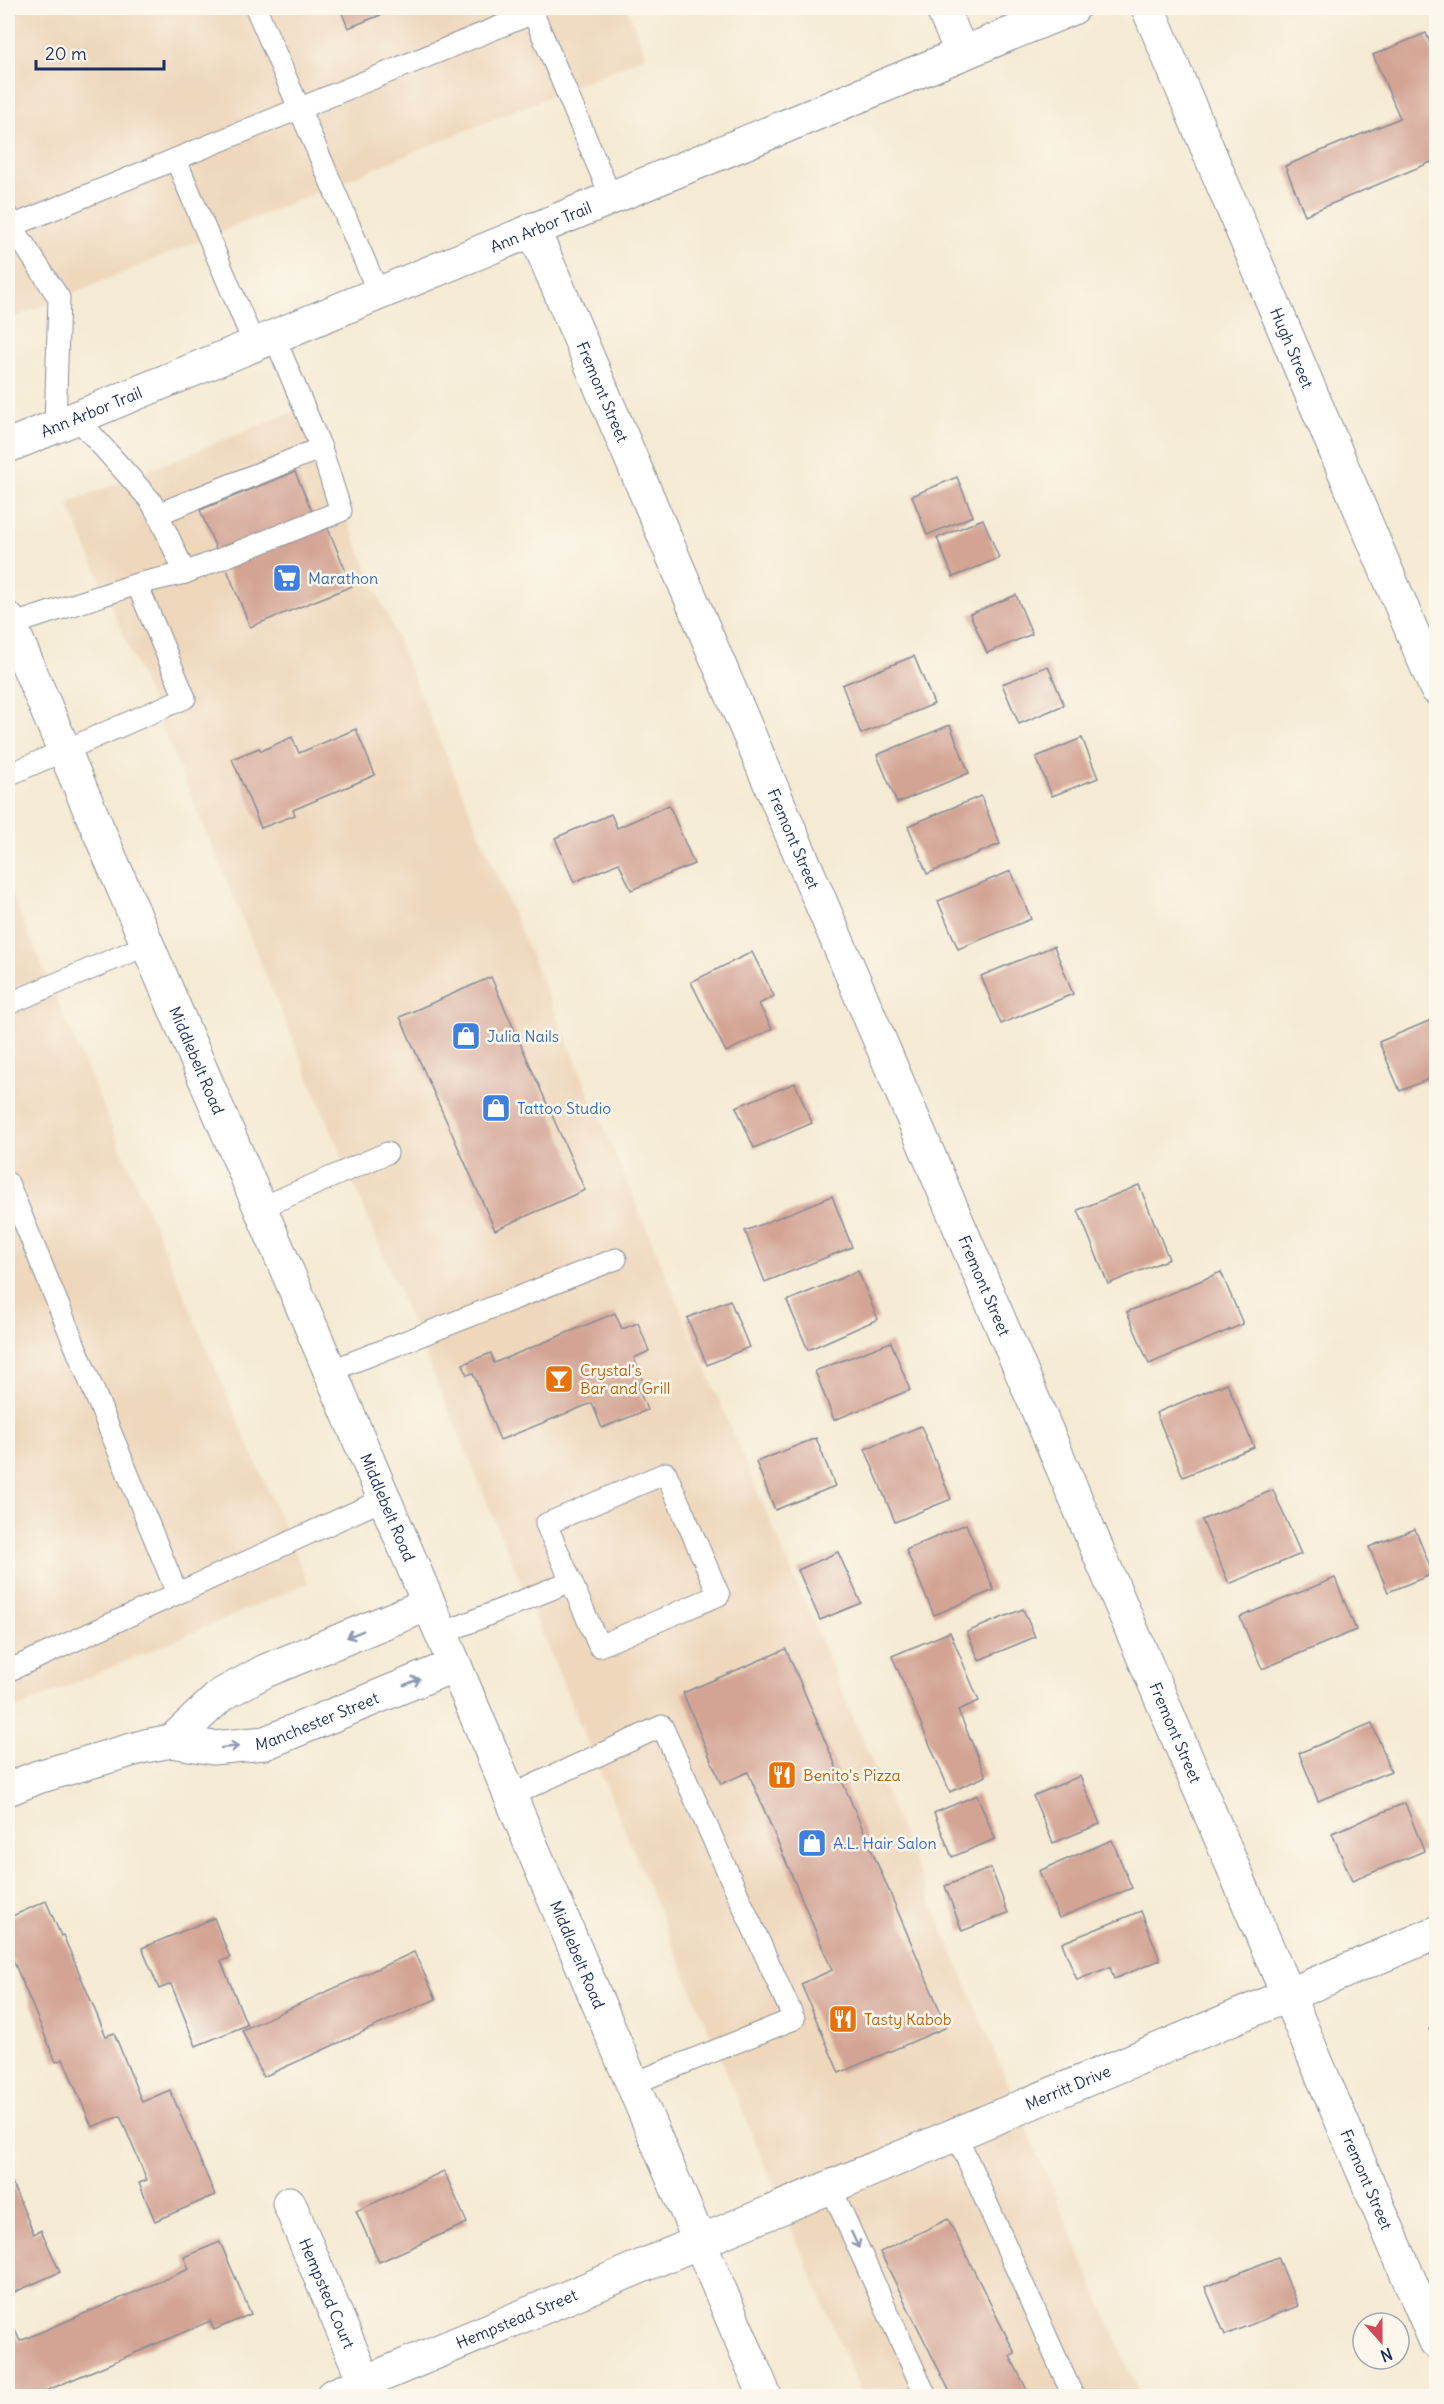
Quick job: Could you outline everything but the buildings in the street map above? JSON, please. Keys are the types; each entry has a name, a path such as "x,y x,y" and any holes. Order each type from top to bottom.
{"street":[{"path":"942,8 962,53"},
{"name":"Ann Arbor Trail","path":"8,446 1073,8"},
{"name":"Hugh Street","path":"1148,8 1437,688"},
{"name":"Fremont Street","path":"533,229 1437,2342"},
{"name":"Middlebelt Road","path":"8,623 330,1371 765,2397"},
{"path":"172,1741 220,1695 266,1671 429,1604"},
{"name":"Manchester Street","path":"8,1789 48,1774 145,1746 172,1741 213,1748 265,1743 455,1665"},
{"name":"Merritt Drive","path":"700,2241 1437,1933"},
{"name":"Hempsted Court","path":"289,2204 365,2383"},
{"name":"Hempstead Street","path":"332,2397 700,2241"}],"lane":[{"path":"256,8 378,292"},
{"path":"185,573 150,500 66,422 59,298 9,224 176,160 533,13 611,197"},
{"path":"8,623 137,584 185,573 341,511 321,447 264,340 176,160"},
{"path":"158,514 321,447"},
{"path":"8,775 185,698 137,584"},
{"path":"8,1004 147,945"},
{"path":"260,1208 387,1153"},
{"path":"8,1183 177,1593"},
{"path":"330,1371 616,1259"},
{"path":"666,1473 719,1594 599,1646 571,1581 546,1524 666,1473"},
{"path":"8,1671 384,1499"},
{"path":"441,1634 571,1581"},
{"path":"510,1796 662,1726 794,2019 632,2084"},
{"path":"956,2134 1072,2397"},
{"path":"830,2186 926,2397"}],"shaded area":[{"path":"8,8 627,8 646,56 8,320"},
{"path":"300,409 1140,2396 862,2396 68,503"},
{"path":"8,886 308,1583 8,1712"}],"place":[{"name":"Marathon","path":"287,578"},
{"name":"Julia Nails","path":"466,1036"},
{"name":"Tattoo Studio","path":"496,1108"},
{"name":"Crystal's Bar and Grill","path":"559,1379"},
{"name":"Benito's Pizza","path":"782,1775"},
{"name":"A.L. Hair Salon","path":"812,1843"},
{"name":"Tasty Kabob","path":"843,2019"}]}
